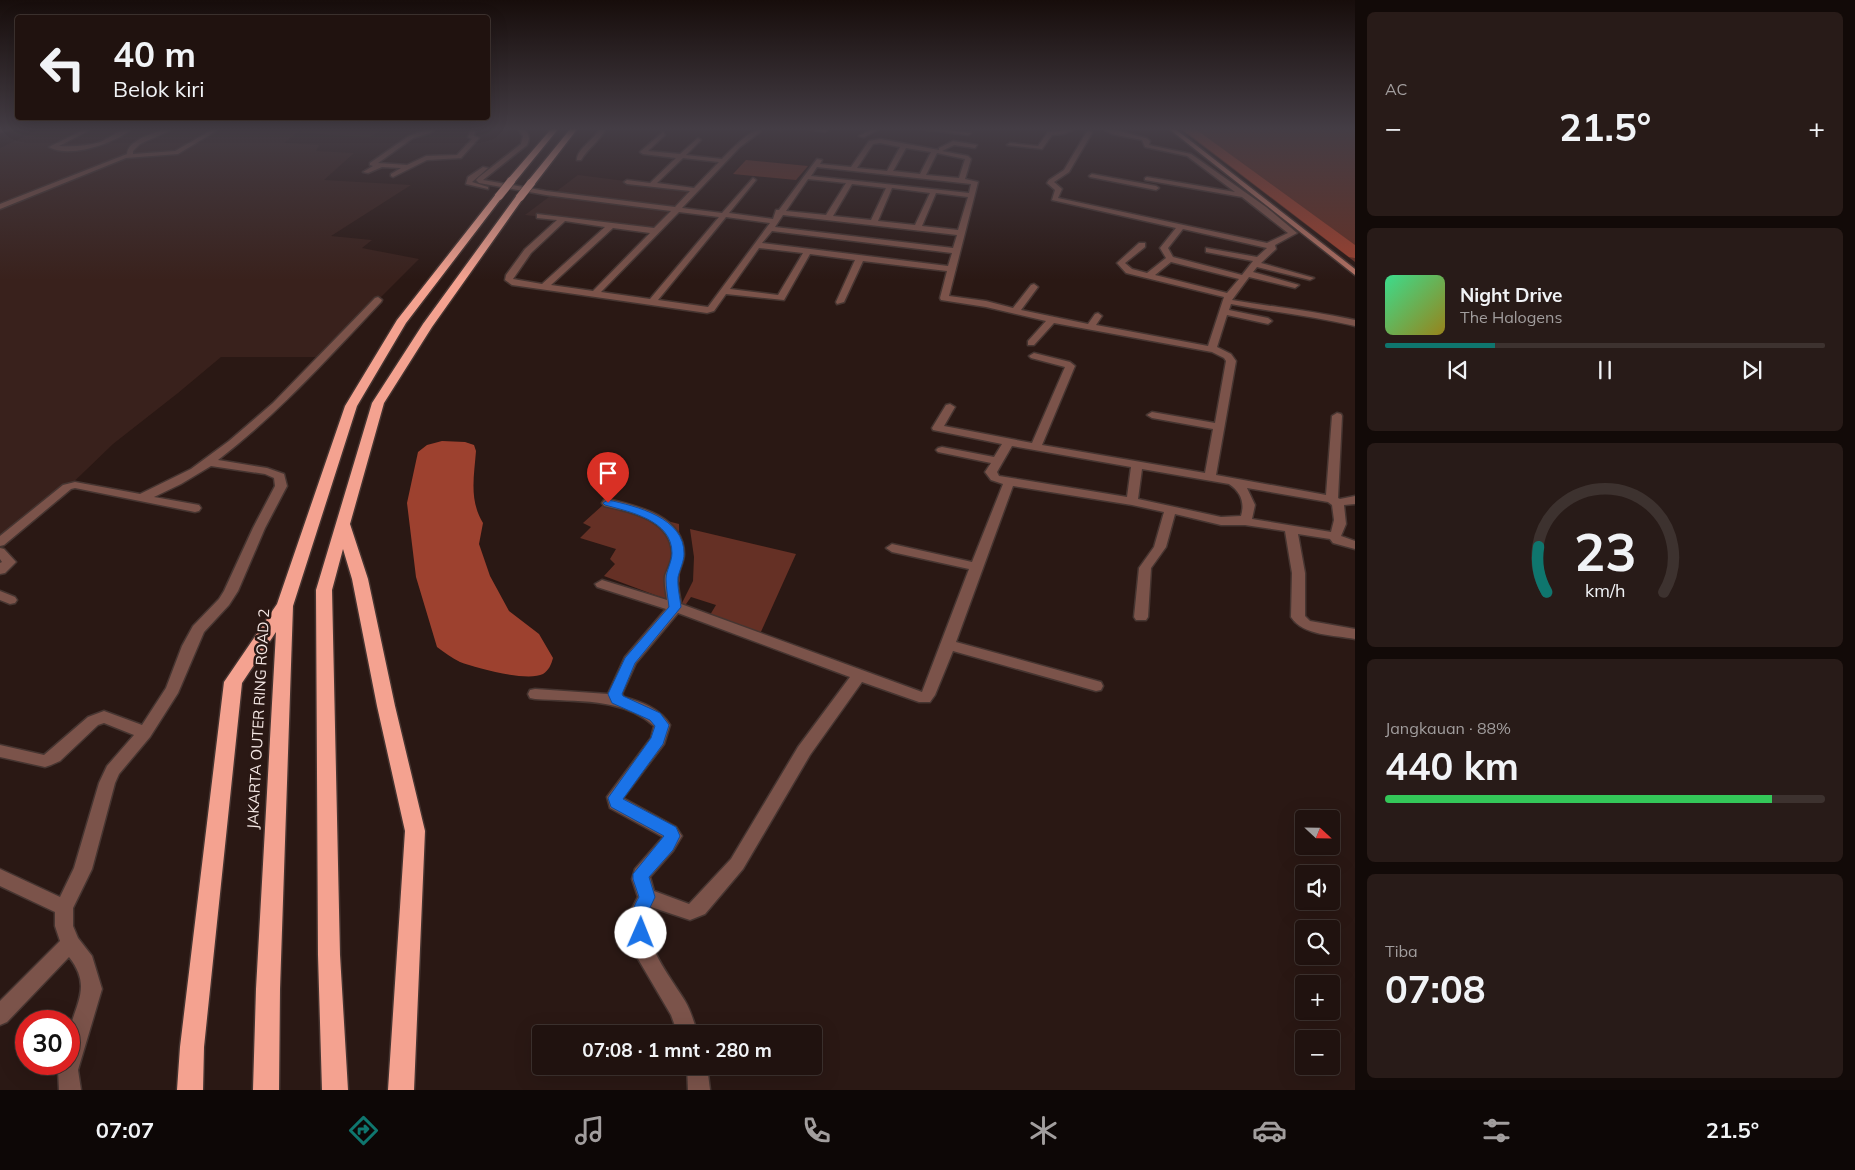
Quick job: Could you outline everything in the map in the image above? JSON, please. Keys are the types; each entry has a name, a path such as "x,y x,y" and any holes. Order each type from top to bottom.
{"highway":[{"name":"JAKARTA OUTER RING ROAD 2","path":"266,1090 268,989 285,606 351,406 401,322 513,179"},
{"path":"335,1090 329,956 324,590 378,403 426,326 534,179"},
{"path":"343,523 360,579 386,706 415,831 401,1090"},
{"path":"190,1090 192,1047 233,682 285,606"}],"main road":[{"path":"1236,179 1355,273"}],"street":[{"path":"0,207 66,179"},
{"path":"470,179 468,183 480,188 533,194 546,193"},
{"path":"481,179 480,180 487,184 724,215 770,225 956,252"},
{"path":"652,185 658,179"},
{"path":"595,294 707,179"},
{"path":"563,219 528,251 509,277 512,282 709,310 805,179"},
{"path":"822,179 971,195"},
{"path":"951,179 975,182 944,298 986,304 1090,328 1212,349 1228,356 1231,360 1210,478"},
{"path":"1054,179 1050,183 1059,189 1054,199 1180,228 1270,245 1293,234 1221,179"},
{"path":"1107,179 1157,188"},
{"path":"1132,192 1147,179"},
{"path":"1158,179 1244,196"},
{"path":"652,302 753,180"},
{"path":"627,182 696,190"},
{"path":"829,218 850,182"},
{"path":"873,223 890,186"},
{"path":"918,228 934,190"},
{"path":"780,212 961,233"},
{"path":"540,216 656,231"},
{"path":"544,287 610,225"},
{"path":"1180,228 1164,248 1170,259 1295,285"},
{"path":"1142,244 1121,263 1129,271 1228,298 1299,314 1316,314 1355,323"},
{"path":"756,245 951,269"},
{"path":"1212,349 1228,298 1257,262 1272,247 1270,245"},
{"path":"1209,250 1310,278"},
{"path":"724,291 781,298 808,251"},
{"path":"840,302 860,258"},
{"path":"1148,276 1170,259"},
{"path":"1016,312 1034,287"},
{"path":"141,498 167,487 210,462 236,442 304,378 378,300"},
{"path":"1223,312 1268,322"},
{"path":"1090,328 1098,316"},
{"path":"1031,343 1052,320"},
{"path":"1034,356 1070,366 1036,448"},
{"path":"950,407 938,428 1036,448 1335,501 1355,500"},
{"path":"1152,415 1218,427"},
{"path":"1334,536 1340,521 1335,501 1337,416"},
{"path":"1009,442 991,472 992,476 1009,482 1132,501 1221,521 1245,521 1334,536 1336,540 1355,545"},
{"path":"942,450 997,461"},
{"path":"70,1090 68,1070 92,989 85,962 70,943 64,926 64,908 83,869 107,783 113,770 145,733 173,689 189,646 198,629 224,602 231,591 259,528 281,486 280,476 267,471 210,462"},
{"path":"1132,501 1137,466"},
{"path":"602,584 675,607 925,698 949,645 977,567 998,518 1009,482"},
{"path":"1234,482 1249,501 1250,514 1245,521"},
{"path":"0,542 67,487 74,485 196,508"},
{"path":"608,503 636,509 655,519 676,537 678,554 672,579 675,607 630,661 615,694 617,700"},
{"path":"1141,617 1143,580 1146,568 1160,547 1172,509"},
{"path":"1291,529 1299,564 1301,586 1298,617 1300,621 1306,625 1355,634"},
{"path":"892,548 977,567"},
{"path":"0,552 10,562 0,570"},
{"path":"949,645 1096,686"},
{"path":"647,897 690,912 699,908 738,864 804,751 859,675"},
{"path":"535,694 617,700 655,716 662,725 658,740 615,798 616,803 670,832 673,836 667,846 641,874 647,897 638,914 643,952 679,1010 685,1025"},
{"path":"0,751 44,762 54,757 93,721 104,717 145,733"},
{"path":"0,877 64,908"},
{"path":"0,1015 70,943"},
{"path":"698,1075 699,1090"}],"shaded area":[{"path":"0,179 325,179 324,180 411,185 331,236 372,240 362,248 419,259 321,357 221,357 113,444 59,496 0,540"},
{"path":"573,179 608,179 696,190 659,230 525,215"},
{"path":"1246,179 1355,179 1355,262"},
{"path":"442,441 465,442 474,445 476,451 474,497 483,523 479,544 490,576 509,611 539,634 553,658 550,667 543,674 535,676 514,675 477,668 460,662 437,647 416,577 407,503 418,452 427,445"},
{"path":"603,505 679,524 680,581 671,601 604,576 615,564 610,559 616,549 580,538 591,527 583,523"},
{"path":"690,529 796,554 760,634 680,607 693,581 694,557","holes":["691,597 716,605 710,615 684,607"]}],"waterway":[{"path":"1255,179 1355,253"}],"route":[{"path":"608,503 636,509 668,528 676,537 678,554 672,579 675,607 630,661 615,694 617,700 655,716 662,725 658,740 615,798 616,803 670,832 673,836 667,846 641,874 647,897 638,914 641,933"}]}
